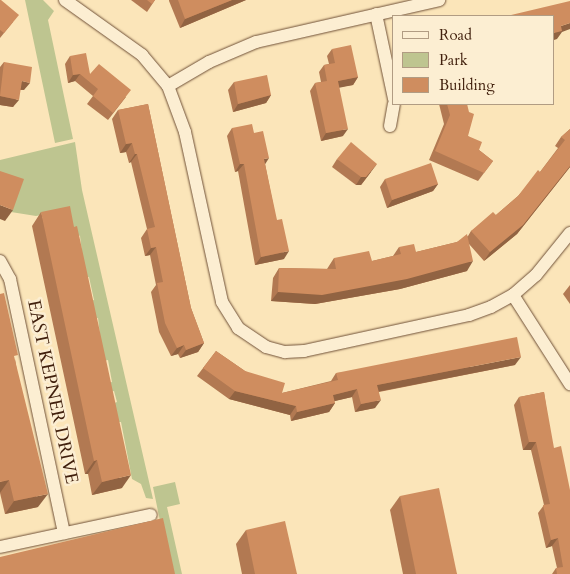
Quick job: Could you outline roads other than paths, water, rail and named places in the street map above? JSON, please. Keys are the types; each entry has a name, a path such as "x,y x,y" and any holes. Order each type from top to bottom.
{"street":[{"path":"65,0 142,55 168,86 185,132 222,302 238,328 252,340 285,352 304,351 469,315 513,295 536,275 570,233"},
{"path":"168,86 209,62 256,42 439,0"},
{"path":"376,14 392,90"},
{"path":"390,126 394,105"},
{"name":"EAST KEPNER DRIVE","path":"0,261 10,279 64,533"},
{"path":"513,295 570,384"},
{"path":"0,547 151,515"}]}
